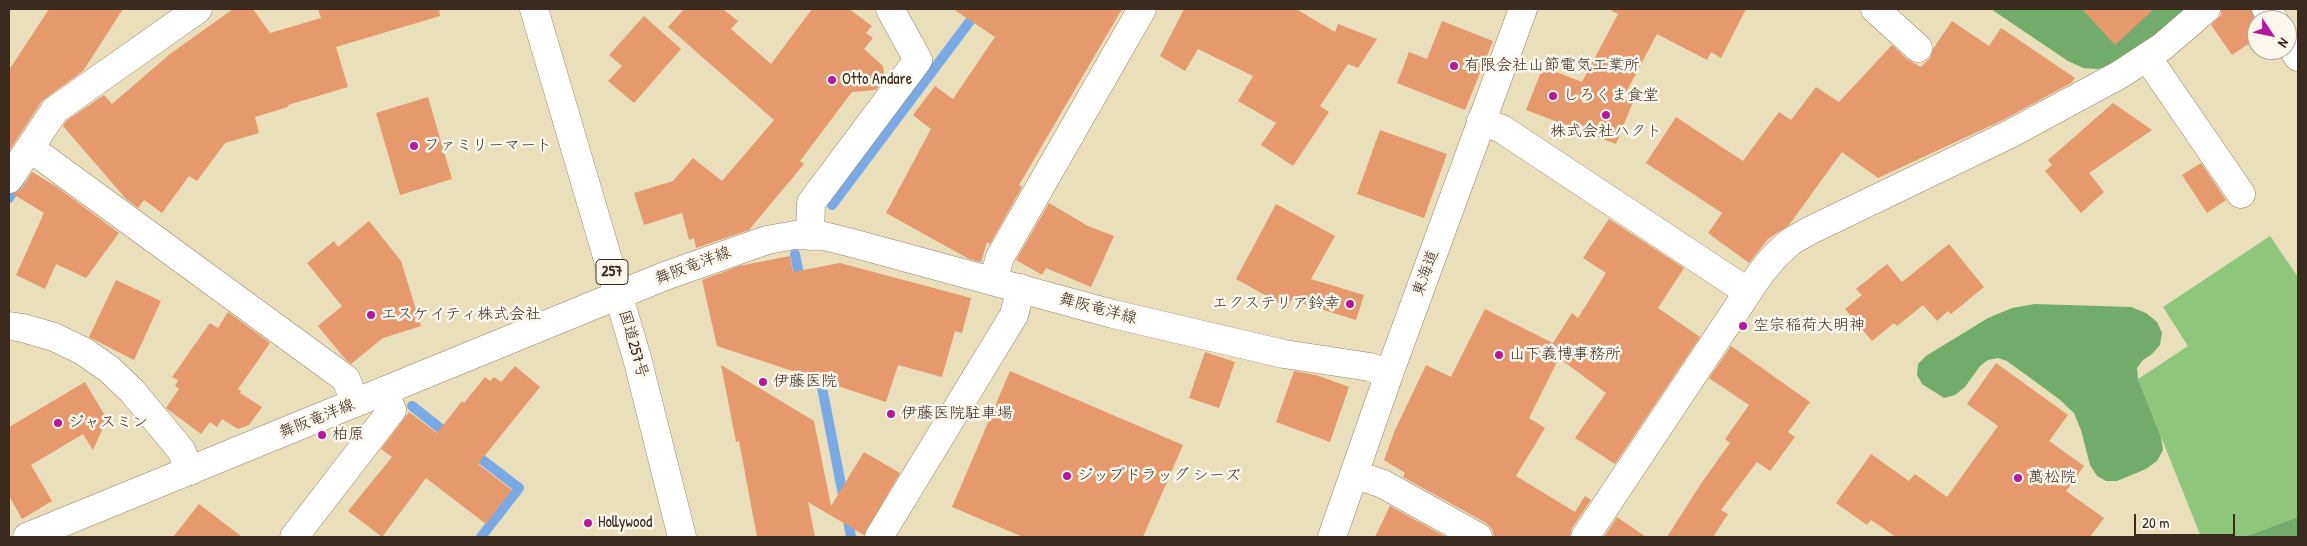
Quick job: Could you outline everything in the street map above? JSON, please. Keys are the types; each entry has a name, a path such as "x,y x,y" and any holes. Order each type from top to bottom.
{"main road":[{"path":"9,179 55,110 198,9"},
{"path":"810,236 811,203 918,60 890,9"},
{"path":"993,281 1000,257 1142,9"},
{"name":"東海道","path":"1332,537 1389,374 1523,9"},
{"path":"1875,9 1918,48"},
{"path":"1585,537 1748,292 1774,257 1796,238 2010,134 2119,75 2147,58 2206,9"},
{"name":"国道257号","path":"541,11 660,445 682,537"},
{"path":"2147,58 2241,194"},
{"path":"1481,122 1502,129 1748,292"},
{"path":"30,148 346,379 355,403"},
{"name":"舞阪竜洋線","path":"27,537 62,531 190,471 665,276 767,240 795,235 824,236 1113,314 1284,354 1370,367 1389,374"},
{"path":"879,537 1014,314 1021,288"},
{"path":"9,326 54,337 83,350 110,369 132,391 181,450 190,471"},
{"path":"294,537 392,410 384,391"},
{"path":"1354,474 1383,484 1478,537"}],"green space":[{"path":"1991,9 2187,9 2154,37 2113,64 2098,69 2083,68 2068,61"},
{"path":"2270,236 2298,277 2298,517 2244,537 2201,537 2138,379 2188,346 2163,307"},
{"path":"2035,304 2131,307 2146,313 2157,322 2162,333 2160,345 2137,368 2138,379 2161,437 2163,450 2157,461 2146,469 2117,481 2106,481 2097,476 2090,465 2081,430 2074,413 2059,399 2007,361 1998,358 1988,360 1980,366 1965,387 1955,395 1944,398 1922,384 1917,375 1918,364 1926,356 1988,318 2012,308"},
{"path":"2298,517 2298,537 2244,537"}],"building":[{"path":"49,9 123,9 83,71 42,101 9,151 9,70"},
{"path":"233,9 253,9 270,33 321,18 318,9 439,9 440,16 336,47 348,87 255,117 259,133 225,143 197,181 189,176 162,213 144,200 138,208 126,199 63,126 66,121 104,95 112,104 170,54"},
{"path":"684,9 723,9 738,21 731,29 771,64 812,9 849,9 872,26 866,33 873,38 864,49 883,66 885,78 876,90 852,92 800,161 804,164 749,230 696,248 694,238 689,240 682,213 644,225 634,193 673,181 693,158 722,181 774,120 668,27"},
{"path":"953,9 1122,9 1019,185 1022,187 990,244 987,242 981,262 969,259 886,213 931,129 913,115 935,86 953,99 995,37"},
{"path":"1184,9 1296,9 1335,32 1338,24 1377,39 1358,68 1348,64 1320,106 1329,112 1293,166 1261,145 1276,123 1238,101 1253,76 1198,49 1185,71 1160,56"},
{"path":"1608,9 1746,9 1721,58 1711,52 1707,60 1657,34 1623,98 1633,102 1616,144 1526,110 1543,67 1582,82 1618,14"},
{"path":"2082,9 2154,9 2115,45"},
{"path":"2221,9 2251,10 2247,10 2247,45 2232,55 2211,25 2221,15"},
{"path":"644,16 681,49 634,103 608,81 622,66 609,55"},
{"path":"1442,21 1493,41 1465,110 1397,83 1409,52 1427,59"},
{"path":"1952,21 1989,46 2001,28 2075,78 2071,83 2003,120 1878,178 1842,152 1789,225 1768,239 1749,263 1708,233 1722,213 1646,163 1676,117 1743,161 1779,112 1791,120 1816,87 1839,102 1892,45 1908,60 1921,67 1930,58 1933,49"},
{"name":"ファミリーマート","path":"428,97 452,179 400,195 376,113"},
{"path":"2113,103 2152,130 2089,173 2104,192 2081,213 2045,171 2052,165 2048,160"},
{"path":"1380,130 1447,154 1424,218 1357,194"},
{"path":"2201,163 2226,200 2207,213 2182,175"},
{"path":"32,172 57,187 119,233 86,278 56,264 45,289 16,275 44,213 13,194 22,188"},
{"path":"1049,203 1088,226 1114,236 1091,287 1046,268 1042,275 1016,260"},
{"path":"1276,204 1335,236 1311,279 1364,295 1356,320 1291,300 1288,308 1236,279"},
{"path":"1609,219 1684,268 1658,308 1700,337 1615,464 1575,438 1606,393 1559,358 1529,418 1545,428 1516,476 1575,512 1585,496 1591,500 1572,528 1570,537 1494,537 1492,529 1486,523 1403,477 1405,473 1384,460 1395,430 1426,365 1451,377 1485,309 1553,343 1572,313 1578,318 1606,273 1583,258"},
{"path":"369,221 401,261 421,326 383,338 351,364 318,326 342,306 307,263 334,241 338,247"},
{"path":"1949,244 1984,287 1951,314 1948,311 1937,321 1923,305 1897,326 1894,323 1872,341 1845,309 1862,295 1856,289 1887,264 1902,282"},
{"path":"790,256 793,272 840,263 971,298 962,333 955,331 942,377 898,365 886,402 717,346 702,280 739,266"},
{"path":"116,280 161,301 134,360 89,337"},
{"path":"228,312 270,343 238,389 241,391 240,393 262,407 249,425 238,429 222,419 217,427 210,422 201,434 166,408 179,389 175,386 178,380 172,377 210,323 218,328"},
{"path":"1731,346 1810,402 1788,432 1795,437 1770,471 1757,462 1721,510 1728,514 1713,537 1667,537 1702,482 1730,443 1725,439 1749,405 1709,378"},
{"path":"1205,352 1235,362 1219,408 1189,398"},
{"path":"1996,363 2068,415 2049,441 2084,466 2066,491 2104,518 2090,537 1896,537 1871,520 1867,525 1836,503 1871,454 1909,481 1915,474 1947,497 1998,426 1967,404"},
{"path":"721,365 814,421 831,506 864,452 900,473 864,535 808,502 815,537 757,537 739,441 736,442"},
{"path":"515,366 540,387 478,464 512,490 486,524 426,478 382,537 348,511 392,457 381,449 409,412 437,433 462,401 464,403 485,377 490,381 494,377 501,382"},
{"name":"ジップドラッグ シーズ","path":"1010,371 1183,445 1143,537 1023,537 952,507"},
{"path":"1294,371 1316,375 1349,387 1330,442 1276,422"},
{"path":"85,382 107,419 93,450 83,434 31,465 52,501 22,519 9,496 9,427"},
{"path":"199,504 242,537 173,537"},
{"path":"1390,506 1446,537 1375,537"},
{"path":"1617,517 1646,537 1604,537"}],"waterway":[{"path":"832,205 979,9"},
{"path":"9,198 20,181"},
{"path":"795,254 801,285"},
{"path":"818,367 844,500"},
{"path":"412,406 450,436"},
{"path":"472,452 519,488 481,537"},
{"path":"847,515 851,537"}],"place":[{"name":"有限会社山節電気工業所","path":"1454,66"},
{"name":"Otto Andare","path":"832,80"},
{"name":"しろくま食堂","path":"1553,96"},
{"name":"株式会社ハクト","path":"1606,115"},
{"name":"ファミリーマート","path":"414,146"},
{"name":"エクステリア鈴幸","path":"1350,304"},
{"name":"エスケイティ株式会社","path":"371,315"},
{"name":"空宗稲荷大明神","path":"1743,326"},
{"name":"山下義博事務所","path":"1499,355"},
{"name":"伊藤医院","path":"763,382"},
{"name":"伊藤医院駐車場","path":"891,414"},
{"name":"ジャスミン","path":"58,423"},
{"name":"柏原","path":"322,435"},
{"name":"ジップドラッグ シーズ","path":"1067,476"},
{"name":"萬松院","path":"2018,478"},
{"name":"Hollywood","path":"588,523"}]}
